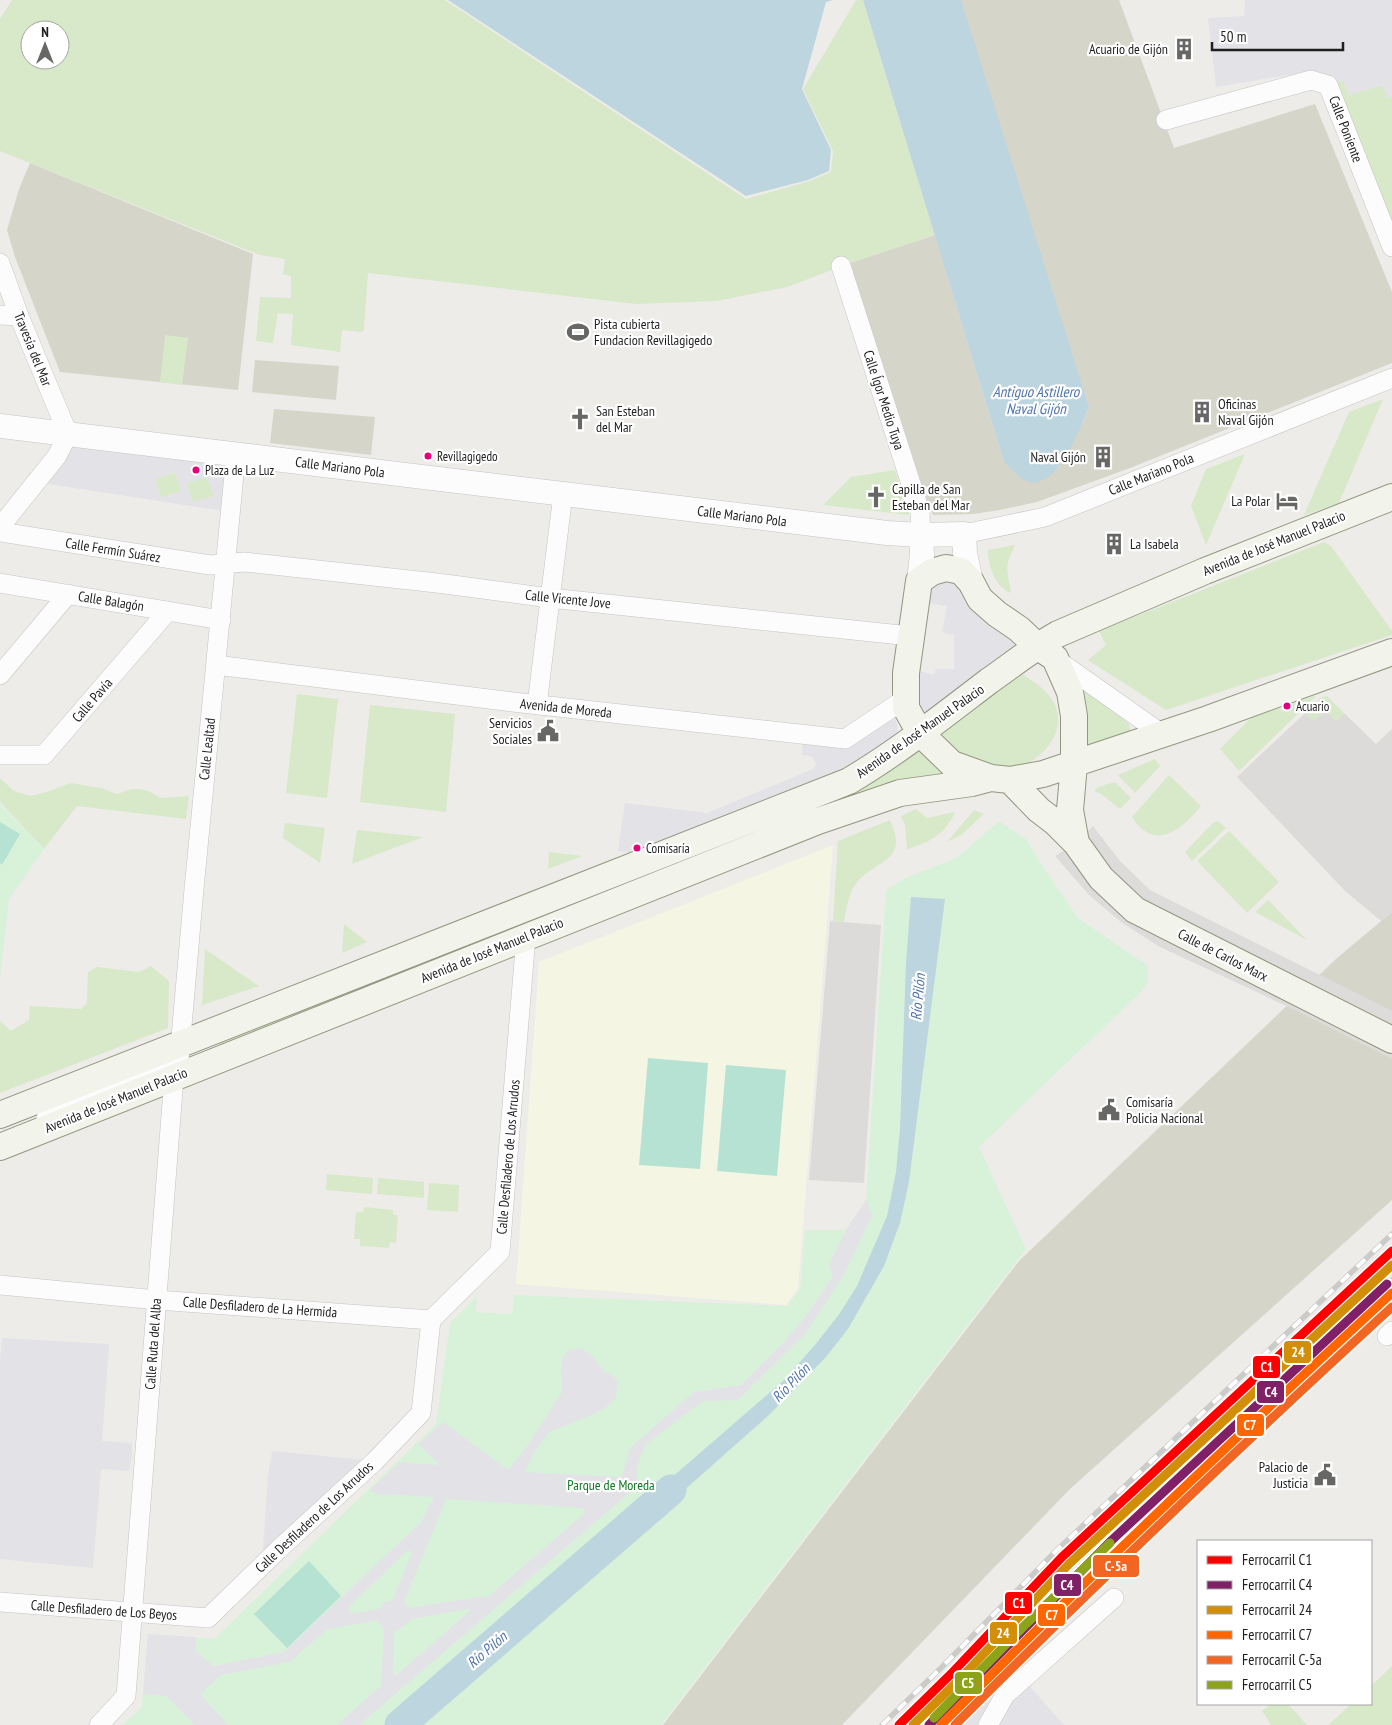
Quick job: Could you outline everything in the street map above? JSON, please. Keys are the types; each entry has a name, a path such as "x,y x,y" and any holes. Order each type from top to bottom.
{"main road":[{"name":"Avenida de José Manuel Palacio","path":"0,1115 849,780 871,768 920,733 1046,652 1074,627 1204,571 1392,497"},
{"path":"1000,779 952,764 920,733 906,708 910,636 919,581 932,572 946,568 961,571 971,582 980,599 1046,652"},
{"name":"Calle de Carlos Marx","path":"1046,652 1070,692 1074,716 1074,764 1070,810 1076,843"},
{"path":"1074,764 1392,652"},
{"name":"Avenida de José Manuel Palacio","path":"0,1146 818,821 900,793 1043,774 1074,764"},
{"name":"Calle de Carlos Marx","path":"1000,779 1056,823 1076,843 1101,878 1135,910 1392,1040"}],"street":[{"name":"Calle Poniente","path":"1166,120 1311,80 1328,85 1392,247"},
{"name":"Travesía del Mar","path":"0,263 19,316 68,434"},
{"name":"Calle Ígor Medio Tuya","path":"841,266 920,512 921,535"},
{"path":"0,315 19,316"},
{"name":"Calle Mariano Pola","path":"0,426 887,533 921,535 964,534 1045,517 1392,378"},
{"path":"0,527 57,456 68,434"},
{"name":"Calle Lealtad","path":"181,1044 193,898 236,454"},
{"path":"537,705 563,494"},
{"name":"Calle Fermín Suárez","path":"0,532 210,564 226,563"},
{"path":"964,534 965,553 971,582"},
{"path":"919,581 922,555 921,535"},
{"name":"Calle Vicente Jove","path":"226,563 254,563 437,583 550,598 910,636"},
{"name":"Calle Balagón","path":"0,583 221,620"},
{"path":"0,675 68,594"},
{"name":"Calle Pavía","path":"0,755 44,755 168,611"},
{"path":"1046,652 1162,734"},
{"name":"Avenida de Moreda","path":"216,665 537,705 845,739 905,699"},
{"name":"Calle Desfiladero de Los Arrudos","path":"208,1618 278,1550 375,1461 422,1413 431,1320 500,1252 526,936"},
{"name":"Avenida de José Manuel Palacio","path":"0,1146 68,1106 179,1060 181,1044"},
{"name":"Calle Ruta del Alba","path":"99,1725 126,1696 174,1077"},
{"name":"Calle Desfiladero de La Hermida","path":"0,1284 156,1300 431,1320"},
{"path":"988,1725 1005,1695 1114,1598"},
{"name":"Calle Desfiladero de Los Beyos","path":"0,1602 208,1618"}],"shaded area":[{"name":"Naval Gijón","path":"958,0 1119,0 1174,148 1315,104 1392,292 1392,363 1130,468 1037,502 973,514 933,515 850,263 935,235 1004,462 1058,468 1089,407"},
{"path":"1245,0 1392,0 1392,96 1388,98 1382,85 1349,95 1343,81 1328,85 1313,71 1216,87 1208,18 1244,16"},
{"path":"30,163 253,254 238,390 60,372 15,257 7,230 19,189"},
{"path":"255,360 339,366 336,400 252,392"},
{"path":"274,409 375,417 371,455 270,443"},
{"name":"Plaza de La Luz","path":"68,434 236,454 230,512 36,482","holes":["175,472 181,491 161,498 155,479","207,477 214,496 193,502 187,483"]},
{"path":"945,574 1016,643 1016,646 924,715 915,696 915,670 934,675 936,669 954,669 954,635 942,632 947,606 928,603 931,586"},
{"path":"1326,711 1336,721 1344,713 1376,744 1392,729 1392,912 1381,921 1345,891 1237,777 1305,713 1313,720"},
{"path":"894,715 897,735 852,766 632,853 618,851 625,803 707,813 813,769 816,764 814,759 811,756 802,755 803,740"},
{"path":"833,845 798,1289 786,1305 516,1284 539,962"},
{"path":"1392,912 1392,1200 1070,1489 842,1725 663,1725 1019,1261 1337,958"},
{"path":"830,921 881,925 864,1183 809,1180"},
{"path":"866,1200 872,1215 845,1273 805,1334 738,1400 703,1401 645,1445 637,1467 636,1487 359,1725 337,1725 381,1686 384,1630 377,1620 326,1630 290,1662 221,1675 200,1694 228,1725 195,1725 166,1696 143,1694 148,1634 196,1637 196,1652 214,1666 284,1652 421,1522 434,1497 377,1494 370,1490 400,1462 437,1465 438,1463 417,1445 443,1422 508,1470 528,1445 562,1392 561,1366 563,1357 569,1350 581,1348 592,1356 602,1369 618,1380 616,1398 605,1408 592,1415 549,1432 533,1454 525,1472 622,1476 630,1448 694,1392 741,1385 785,1341 806,1316 833,1276 829,1265 846,1230","holes":["446,1499 582,1508 586,1512 488,1597 408,1608 404,1602","408,1550 412,1552 393,1600 384,1602 379,1609 351,1614 348,1608","468,1609 471,1610 398,1674 393,1675 394,1633 411,1619"]},
{"path":"2,1338 109,1344 102,1441 132,1443 132,1456 129,1471 101,1469 93,1568 0,1559 0,1362"},
{"path":"272,1451 375,1461 262,1565 268,1476"},
{"path":"1018,1673 1064,1725 963,1725"}],"green space":[{"path":"12,0 445,0 746,199 810,181 831,172 833,151 803,89 856,0 863,0 935,235 850,263 787,287 717,301 637,304 368,273 364,329 362,332 342,330 340,352 291,345 293,314 278,313 273,343 256,341 260,297 291,298 291,276 283,274 285,259 260,255 0,151 0,19"},
{"path":"1343,81 1349,95 1382,85 1388,98 1392,96 1392,247 1328,85"},
{"path":"165,335 188,338 182,385 160,382"},
{"path":"1383,399 1339,503 1304,515 1349,412"},
{"path":"1245,454 1206,545 1191,506 1206,469"},
{"path":"895,470 909,515 823,505 851,477"},
{"path":"175,472 182,491 161,498 155,479"},
{"path":"207,477 214,496 193,503 187,483"},
{"path":"1324,542 1331,546 1392,631 1392,635 1166,710 1088,660 1106,645 1099,631"},
{"path":"1014,545 1007,567 1010,593 996,581 989,562 988,550"},
{"path":"1024,675 1047,693 1053,701 1057,712 1056,733 1044,751 1036,758 1016,767 983,762 966,755 936,735 1014,676"},
{"path":"1076,681 1129,724 1130,731 1085,747"},
{"path":"297,694 338,699 327,798 286,793"},
{"path":"1317,695 1239,771 1220,749 1252,717 1280,708 1281,711 1293,708 1292,704"},
{"path":"1327,696 1344,713 1336,721 1325,711 1313,721 1305,713 1322,697"},
{"path":"370,705 455,714 446,812 360,802"},
{"path":"920,748 959,774 224,1048 219,1042"},
{"path":"1155,759 1160,766 1135,793 1118,775"},
{"path":"1169,775 1201,806 1194,815 1168,834 1150,834 1141,828 1132,817"},
{"path":"0,778 14,791 30,796 71,783 101,788 117,794 132,789 140,789 161,798 189,796 186,819 77,806 44,849 0,802"},
{"path":"1115,782 1131,798 1120,809 1101,794 1094,791 1098,787"},
{"path":"0,804 44,849 9,899 0,978 0,863 2,865 20,834 0,822"},
{"path":"916,809 927,818 955,812 947,826 936,836 923,844 907,849 905,825 901,816"},
{"path":"974,810 984,814 961,835 947,842"},
{"path":"890,820 895,834 896,845 893,853 888,859 863,876 855,885 849,898 844,922 833,921 838,841"},
{"name":"Parque de Moreda","path":"999,821 1027,840 1078,918 1148,966 1148,982 1139,994 979,1147 1026,1249 661,1725 122,1725 142,1707 148,1634 214,1639 436,1424 450,1323 477,1296 476,1312 512,1314 514,1295 787,1306 800,1289 805,1230 846,1230 866,1200 886,890 905,878 957,858"},
{"path":"1218,821 1226,828 1192,861 1185,852 1213,823"},
{"path":"0,822 20,834 2,865 0,863"},
{"path":"285,823 325,828 320,863 283,838"},
{"path":"357,830 423,837 352,864"},
{"path":"1229,831 1279,882 1247,913 1197,861"},
{"path":"549,852 582,856 548,869"},
{"path":"1268,900 1307,940 1255,912"},
{"path":"344,924 367,942 342,953"},
{"path":"205,949 259,986 202,1005"},
{"path":"151,966 169,981 168,1028 0,1093 0,1021 11,1031 29,1020 30,1006 81,1009 87,1003 88,972 97,967 139,972"},
{"path":"648,1058 708,1063 700,1169 639,1165"},
{"path":"726,1065 786,1070 777,1176 717,1171"},
{"path":"327,1174 373,1178 372,1194 326,1190"},
{"path":"378,1178 424,1182 424,1198 377,1194"},
{"path":"429,1183 459,1185 458,1212 427,1210"},
{"path":"364,1207 393,1210 393,1215 398,1215 396,1243 390,1242 389,1248 360,1246 360,1239 354,1239 356,1212 363,1212"},
{"path":"309,1561 341,1596 287,1648 254,1614"},
{"path":"1392,1666 1392,1725 1328,1725 1350,1705 1372,1705 1372,1685"},
{"path":"1270,1705 1289,1705 1307,1725 1271,1725 1262,1711"}],"water":[{"path":"448,0 833,0 826,2 802,89 831,150 829,171 808,180 746,196"},
{"name":"Antiguo Astillero Naval Gijón","path":"863,0 961,0 1089,407 1065,458 1056,470 1046,478 1035,482 1024,480 1004,462"},
{"path":"911,897 945,899 909,1182 900,1223 884,1266 848,1329 826,1357 769,1415 645,1525 633,1511 783,1381 815,1345 840,1313 857,1286 887,1216 896,1172 900,1129 906,963"}],"pier":[{"path":"1093,826 1120,861 1150,890 1392,1011 1392,1059 1299,1012 1158,946 1121,922 1090,896 1055,856 1076,843"}],"waterway":[{"name":"Río Pilón","path":"400,1725 671,1490"}],"railway":[{"path":"882,1725 1056,1551 1392,1234"},
{"path":"1387,1284 1392,1280"},
{"path":"1185,1485 1247,1415"}],"rail line":[{"name":"C1","path":"899,1725 951,1674 1062,1557 1392,1251"},
{"name":"24","path":"913,1725 958,1681 1069,1564 1392,1265"},
{"name":"C4","path":"929,1725 1112,1540 1387,1284"},
{"name":"C7","path":"941,1725 1164,1506 1392,1293"},
{"name":"C-5a","path":"955,1725 1171,1513 1392,1307"},
{"name":"C5","path":"934,1718 1022,1628 1110,1543"}],"place":[{"name":"Acuario de Gijón","path":"1184,49"},
{"name":"Pista cubierta Fundacion Revillagigedo","path":"578,332"},
{"name":"Oficinas Naval Gijón","path":"1202,412"},
{"name":"San Esteban del Mar","path":"580,419"},
{"name":"Revillagigedo","path":"428,456"},
{"name":"Naval Gijón","path":"1103,457"},
{"name":"Plaza de La Luz","path":"196,470"},
{"name":"Capilla de San Esteban del Mar","path":"876,497"},
{"name":"La Polar","path":"1287,501"},
{"name":"La Isabela","path":"1114,544"},
{"name":"Acuario","path":"1287,706"},
{"name":"Servicios Sociales","path":"548,731"},
{"name":"Comisaría","path":"637,848"},
{"name":"Comisaría Policia Nacional","path":"1109,1110"},
{"name":"Palacio de Justicia","path":"1325,1475"}]}
